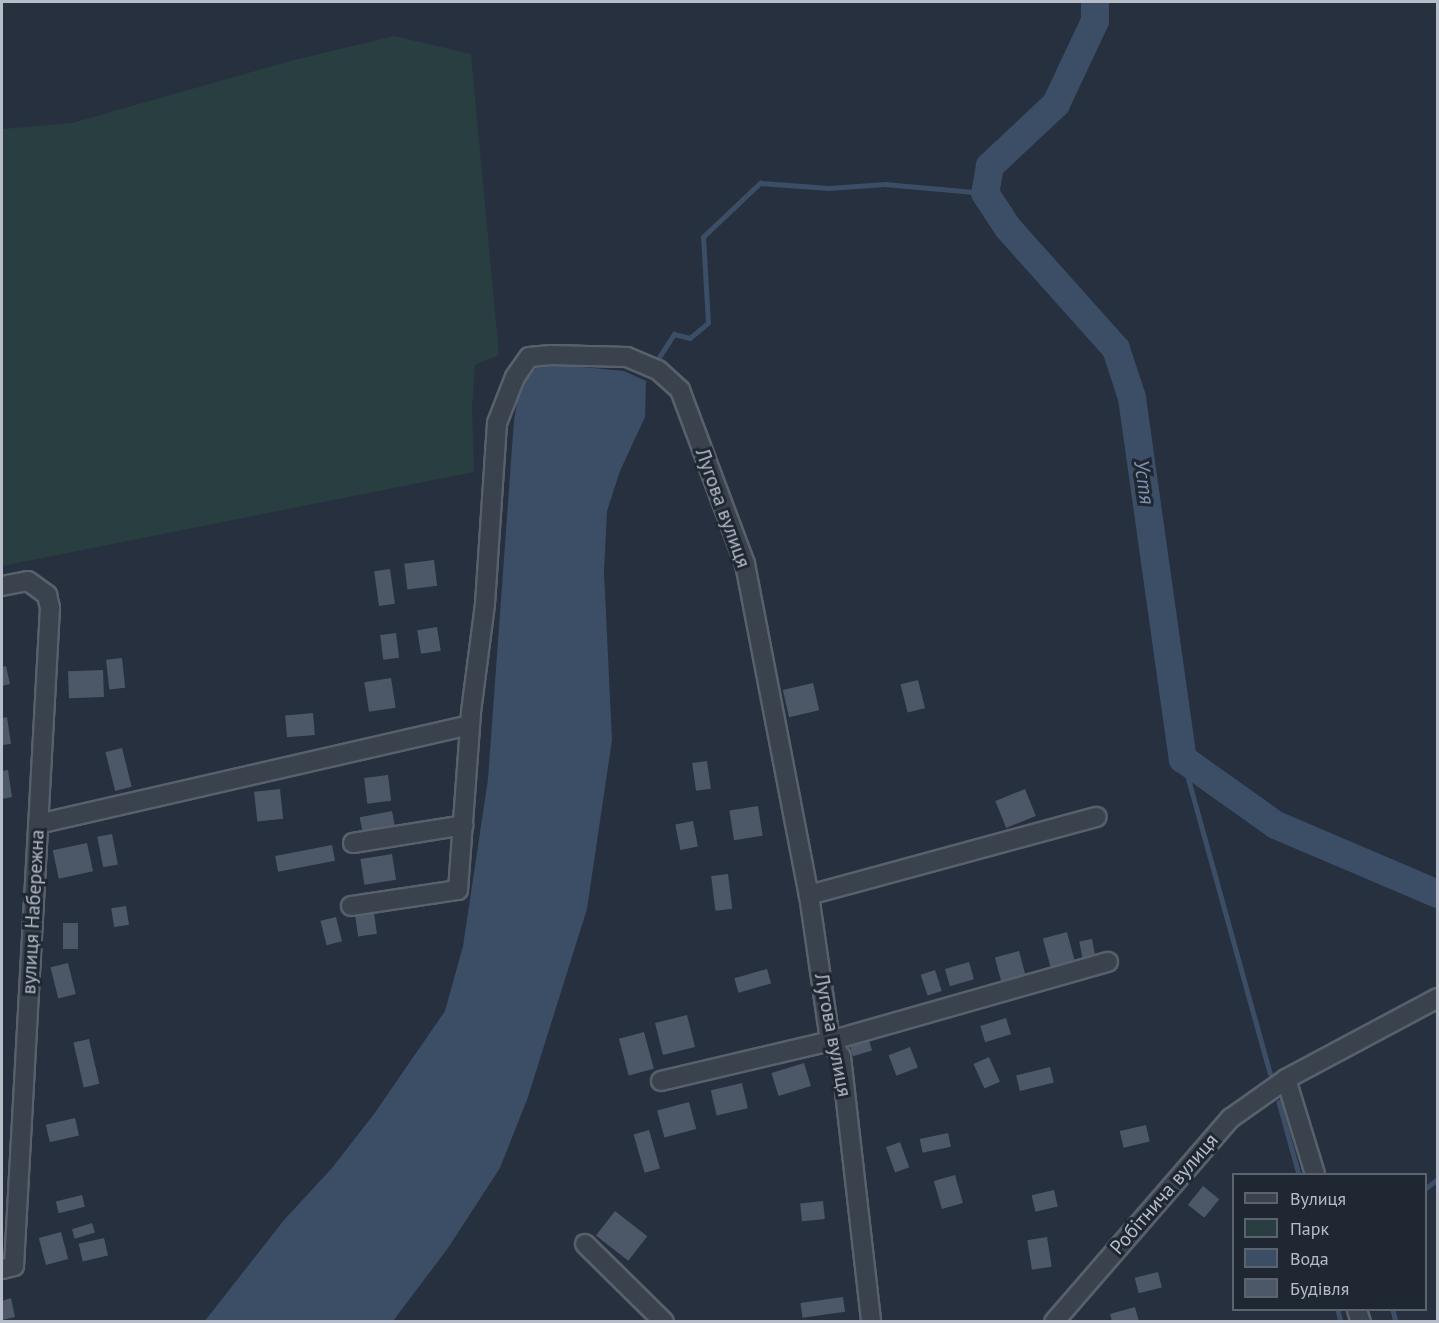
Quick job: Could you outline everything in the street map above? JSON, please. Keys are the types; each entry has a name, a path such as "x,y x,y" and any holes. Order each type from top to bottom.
{"street":[{"name":"Лугова вулиця","path":"351,906 458,890 470,725 485,604 497,423 515,377 529,357 551,355 627,357 658,370 680,390 745,564 809,895 830,1041 841,1057 871,1322"},
{"name":"вулиця Набережна","path":"2,586 28,582 47,595 50,608 14,1266 2,1269"},
{"path":"38,824 470,725"},
{"path":"809,895 1097,817"},
{"path":"353,843 464,825"},
{"path":"661,1081 830,1041 1108,962"},
{"name":"Робітнича вулиця","path":"1054,1322 1230,1118 1286,1079 1437,998"},
{"path":"1286,1079 1316,1173"},
{"path":"585,1244 664,1322"}],"green space":[{"path":"394,36 471,54 499,355 475,365 472,408 474,472 2,566 2,129 72,123 294,60"}],"water":[{"path":"543,363 624,371 646,381 645,417 620,471 607,511 604,572 612,740 587,909 528,1097 500,1168 448,1248 393,1321 204,1322 284,1220 332,1168 374,1114 445,1011 463,946 488,779 514,420 521,381"}],"building":[{"path":"434,560 437,586 407,589 404,564"},
{"path":"390,569 395,604 379,606 374,571"},
{"path":"437,627 441,651 421,654 417,630"},
{"path":"396,633 399,658 383,660 380,635"},
{"path":"122,658 125,688 109,690 106,660"},
{"path":"6,666 10,684 2,686 2,667"},
{"path":"103,670 104,697 69,698 68,671"},
{"path":"391,678 396,708 369,712 364,682"},
{"path":"918,680 925,708 908,712 901,684"},
{"path":"813,683 819,710 789,717 783,690"},
{"path":"313,713 315,735 287,737 285,715"},
{"path":"7,717 11,744 2,745 2,718"},
{"path":"122,748 132,787 115,791 106,752"},
{"path":"707,761 711,789 696,791 692,763"},
{"path":"8,770 12,797 2,799 2,771"},
{"path":"388,775 391,801 367,804 364,778"},
{"path":"280,789 283,819 257,822 254,792"},
{"path":"1025,789 1036,816 1006,828 995,801"},
{"path":"758,806 763,836 734,840 729,811"},
{"path":"392,811 395,827 363,833 360,817"},
{"path":"693,821 698,847 680,850 675,824"},
{"path":"112,834 118,864 103,867 97,837"},
{"path":"87,843 93,871 59,879 53,850"},
{"path":"332,845 335,861 278,872 275,856"},
{"path":"392,854 396,880 364,885 360,859"},
{"path":"728,874 732,909 715,911 711,876"},
{"path":"126,906 129,925 114,927 111,908"},
{"path":"374,913 377,934 358,936 355,916"},
{"path":"336,917 342,941 327,945 320,921"},
{"path":"63,923 78,923 78,949 63,949"},
{"path":"1067,932 1075,962 1051,968 1043,938"},
{"path":"1092,939 1097,964 1084,966 1079,941"},
{"path":"1019,951 1027,980 1003,986 995,957"},
{"path":"969,962 974,979 950,986 945,969"},
{"path":"68,963 76,994 58,998 51,967"},
{"path":"767,969 771,983 738,993 734,978"},
{"path":"935,970 942,991 928,996 921,975"},
{"path":"687,1015 695,1047 663,1055 655,1023"},
{"path":"1006,1018 1011,1034 985,1042 980,1026"},
{"path":"644,1032 654,1069 629,1075 619,1039"},
{"path":"868,1037 872,1050 853,1056 849,1043"},
{"path":"89,1039 99,1084 84,1087 73,1043"},
{"path":"910,1047 918,1068 896,1076 889,1055"},
{"path":"989,1057 1000,1082 984,1089 973,1064"},
{"path":"804,1063 811,1086 779,1096 771,1073"},
{"path":"1050,1067 1054,1083 1020,1091 1016,1075"},
{"path":"742,1083 748,1108 717,1116 711,1090"},
{"path":"689,1102 696,1129 664,1138 657,1111"},
{"path":"75,1118 79,1136 50,1142 46,1125"},
{"path":"1146,1125 1150,1142 1124,1148 1120,1131"},
{"path":"649,1130 660,1168 645,1173 634,1134"},
{"path":"948,1133 951,1147 923,1153 920,1139"},
{"path":"900,1142 909,1167 895,1173 886,1147"},
{"path":"955,1175 963,1203 942,1209 934,1181"},
{"path":"1203,1186 1219,1199 1204,1218 1188,1205"},
{"path":"1054,1190 1058,1207 1035,1212 1032,1195"},
{"path":"82,1195 85,1207 59,1213 56,1202"},
{"path":"823,1201 825,1219 802,1221 800,1203"},
{"path":"615,1211 647,1236 628,1261 596,1235"},
{"path":"92,1223 95,1233 75,1239 72,1229"},
{"path":"61,1232 68,1259 46,1265 39,1238"},
{"path":"1047,1237 1052,1267 1032,1270 1027,1240"},
{"path":"104,1238 108,1256 83,1261 79,1244"},
{"path":"1158,1272 1162,1288 1139,1293 1135,1278"},
{"path":"843,1297 845,1312 803,1318 800,1303"},
{"path":"11,1298 15,1317 2,1320 2,1301"},
{"path":"1135,1307 1139,1322 1112,1322 1110,1314"}],"waterway":[{"name":"Устя","path":"1095,2 1095,21 1056,104 990,166 985,193 1008,228 1116,349 1132,398 1183,759 1276,825 1438,894"},
{"path":"654,365 674,334 690,338 708,323 703,237 760,183 829,188 885,184 985,193"},
{"path":"1183,759 1270,1073"},
{"path":"1279,1102 1299,1173"},
{"path":"1427,1187 1438,1179"},
{"path":"1338,1311 1341,1322"},
{"path":"1393,1311 1396,1322"}]}
